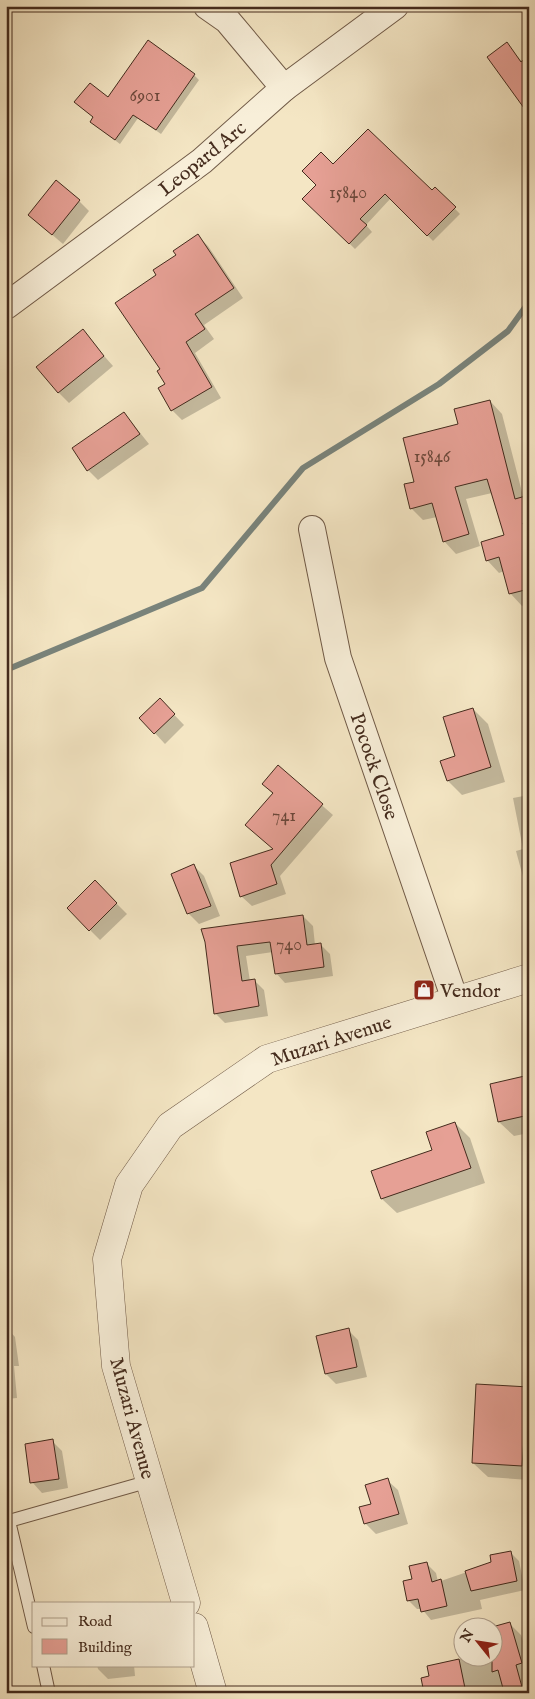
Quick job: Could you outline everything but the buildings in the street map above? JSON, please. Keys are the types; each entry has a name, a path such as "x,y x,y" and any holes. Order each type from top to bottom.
{"street":[{"path":"208,6 226,20 284,88"},
{"name":"Leopard Arc","path":"6,306 202,161 284,88 395,6"},
{"name":"Pocock Close","path":"312,529 338,658 455,1000"},
{"name":"Muzari Avenue","path":"186,1602 116,1366 107,1259 129,1186 170,1126 268,1060 529,978"},
{"path":"195,1630 213,1693"}],"lane":[{"path":"32,1619 8,1521 150,1481"},
{"path":"43,1666 50,1693"}],"waterway":[{"path":"6,670 202,588 303,468 439,384 508,331 529,302"}],"place":[{"name":"Vendor","path":"424,990"}]}
